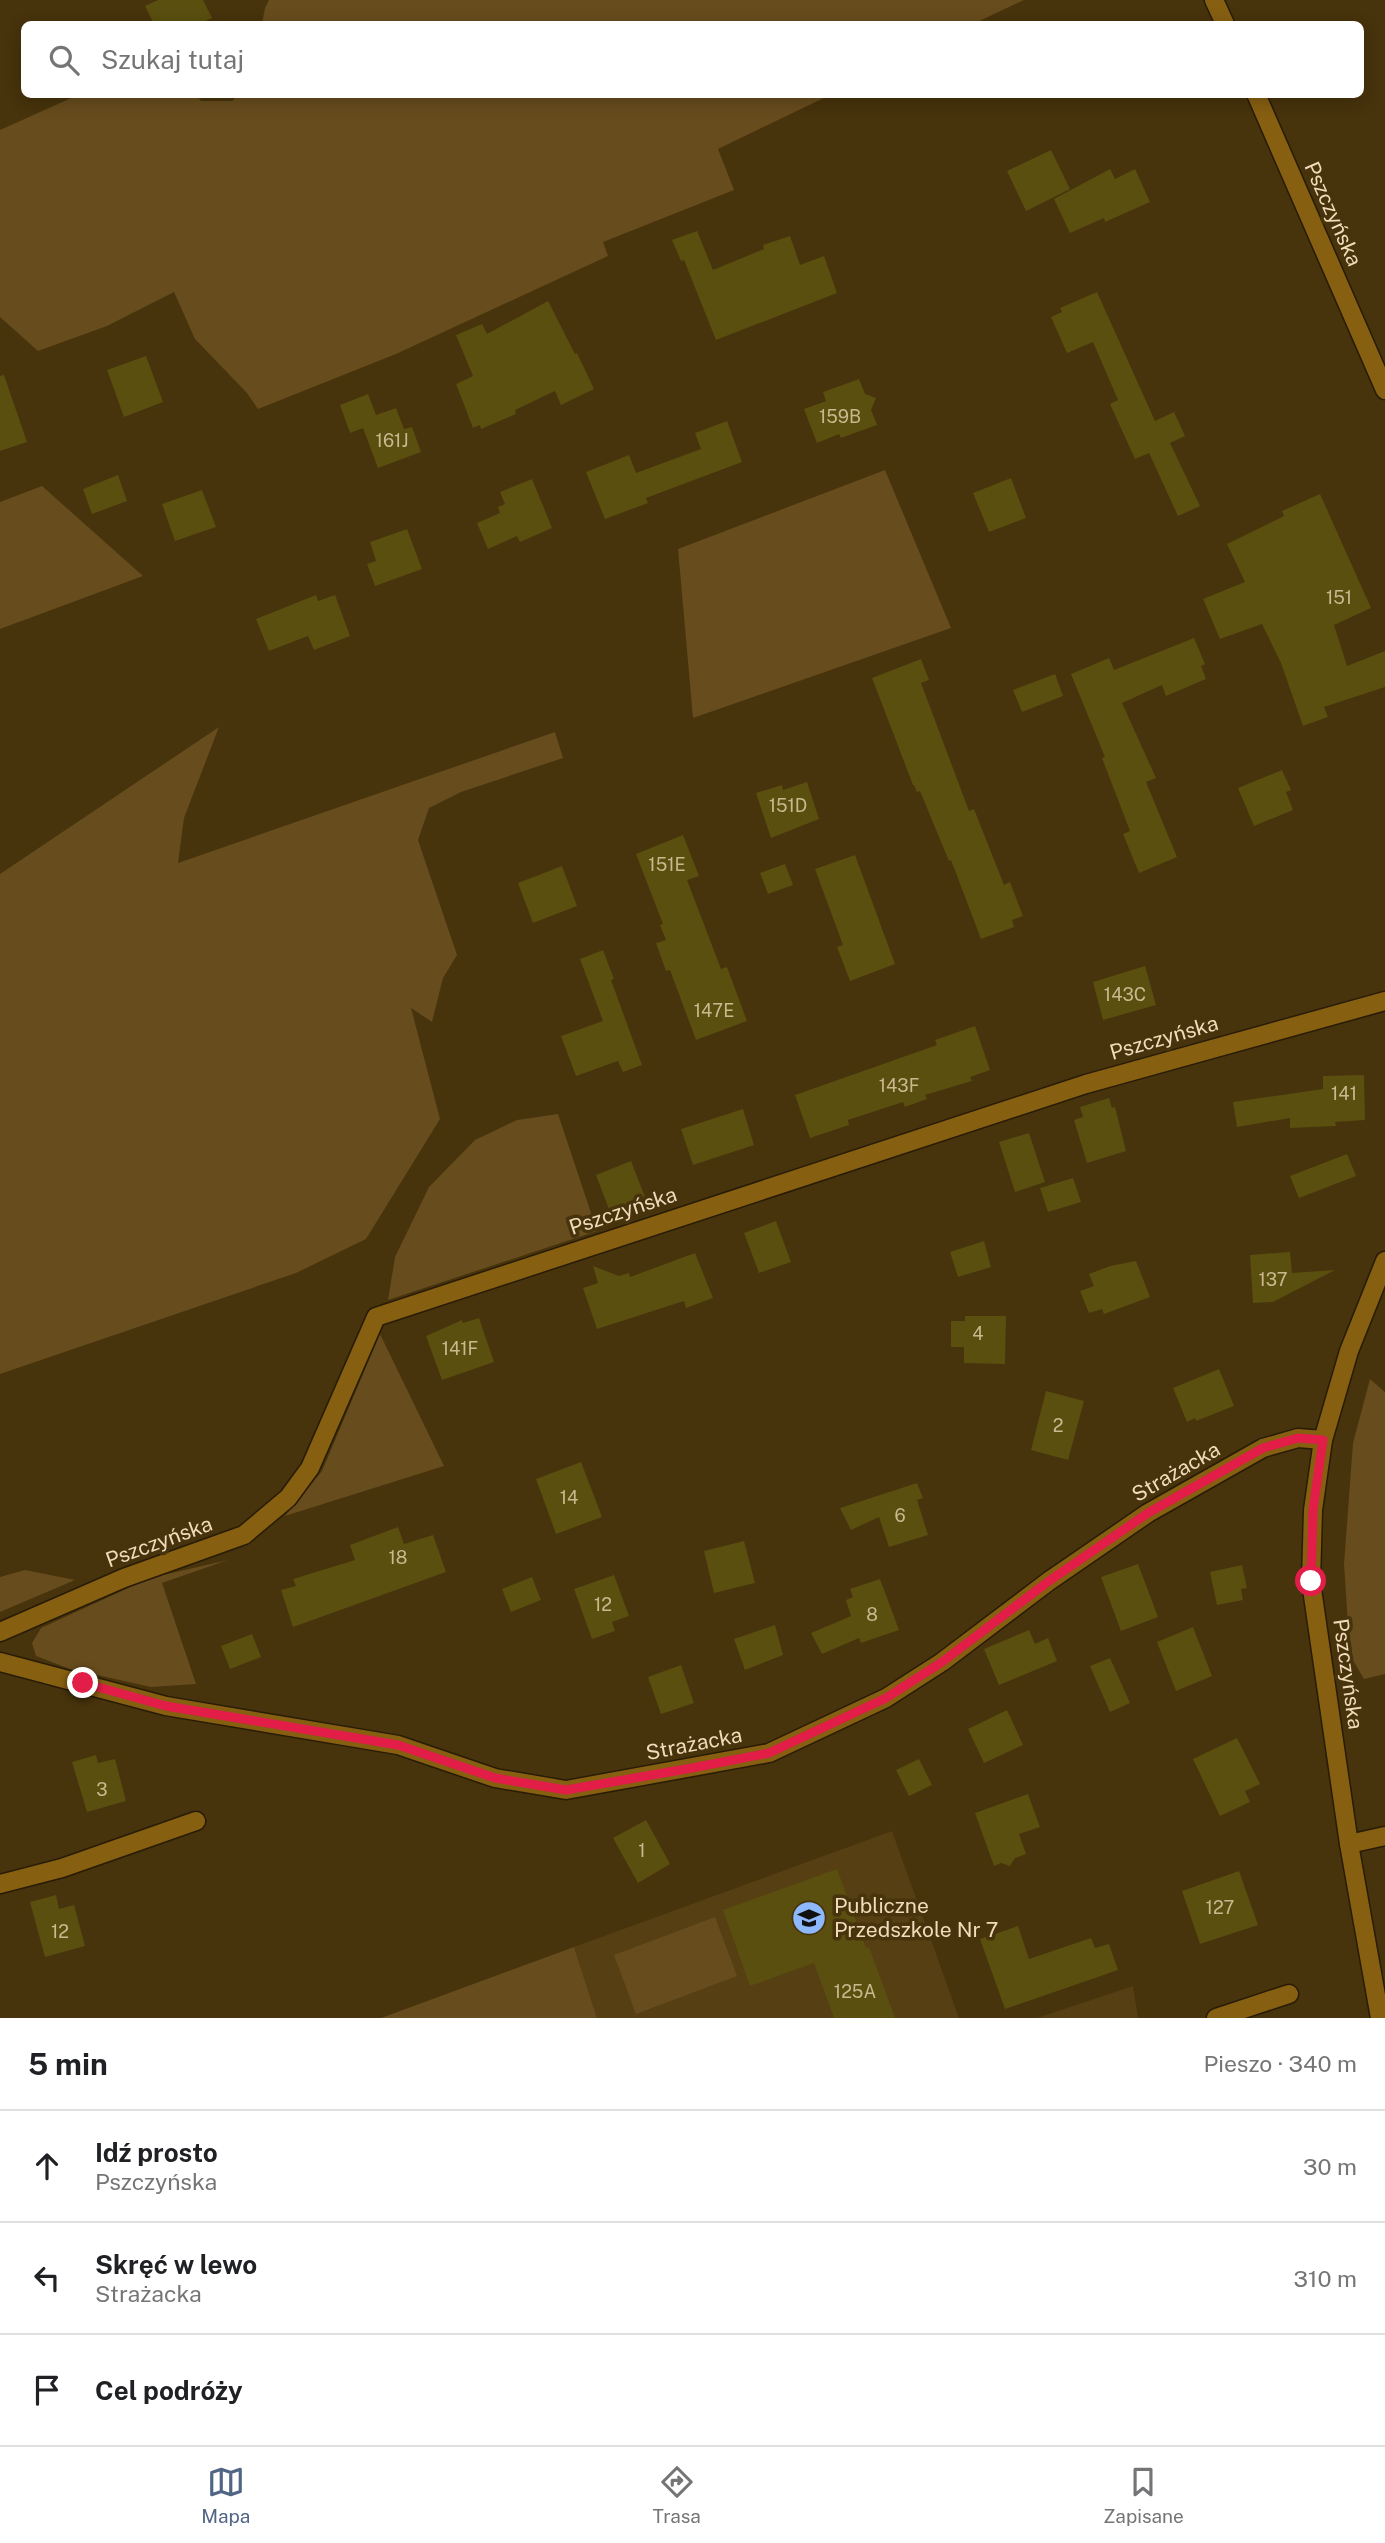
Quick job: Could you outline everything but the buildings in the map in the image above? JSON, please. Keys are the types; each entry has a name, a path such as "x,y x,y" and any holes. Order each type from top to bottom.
{"street":[{"path":"1214,0 1224,21"},
{"name":"Pszczyńska","path":"1258,98 1385,390"},
{"name":"Pszczyńska","path":"0,1632 124,1578 244,1535 288,1498 310,1468 376,1317 1086,1084 1385,1001"},
{"name":"Pszczyńska","path":"1380,2018 1349,1844 1311,1581 1313,1510 1323,1440 1349,1351 1385,1261"},
{"name":"Strażacka","path":"0,1662 166,1706 398,1745 495,1778 566,1790 769,1753 886,1698 942,1662 1049,1581 1148,1513 1263,1448 1298,1438 1323,1440"},
{"path":"0,1884 62,1868 196,1821"},
{"path":"1349,1844 1385,1836"},
{"path":"1216,2018 1289,1994"}],"shaded area":[{"path":"269,0 1024,0 979,21 263,21"},
{"path":"71,98 199,98 201,101 232,101 235,98 824,98 718,149 734,190 603,242 608,256 396,354 258,409 247,393 195,339 174,292 107,326 38,351 0,317 0,130"},
{"path":"885,470 951,628 693,718 678,549"},
{"path":"42,486 143,576 0,629 0,502"},
{"path":"219,727 184,818 178,863 555,732 563,758 461,792 429,808 418,840 457,955 443,978 432,1022 411,1008 440,1119 366,1239 296,1273 0,1374 0,874"},
{"path":"558,1114 597,1231 388,1300 395,1257 429,1187 475,1140 517,1120"},
{"path":"380,1334 444,1466 285,1516 322,1471"},
{"path":"1370,1379 1385,1392 1385,1674 1364,1679 1350,1655 1344,1564 1353,1443"},
{"path":"228,1560 162,1583 196,1684 151,1687 70,1669 36,1656 32,1643 41,1628 150,1578"},
{"path":"25,1570 75,1580 0,1612 0,1577"},
{"path":"892,1831 959,2018 597,2018 574,1947"},
{"path":"715,1917 737,1976 636,2014 614,1955"},
{"path":"574,1947 597,2018 381,2018"},
{"path":"1133,1986 1138,2018 1037,2018"}],"place":[{"name":"Publiczne Przedszkole Nr 7","path":"809,1918"}],"route":[{"path":"83,1683 166,1706 398,1745 495,1778 566,1790 769,1753 886,1698 942,1662 1049,1581 1148,1513 1263,1448 1298,1438 1323,1440 1313,1510 1311,1581"}]}
